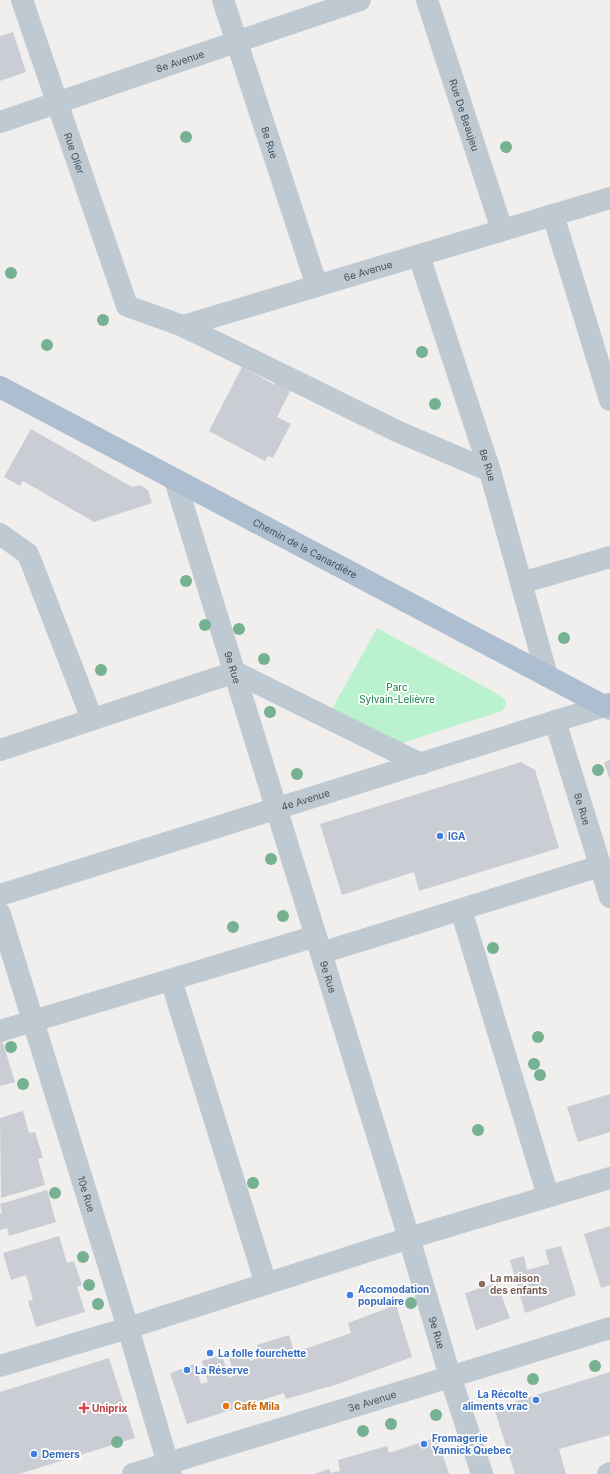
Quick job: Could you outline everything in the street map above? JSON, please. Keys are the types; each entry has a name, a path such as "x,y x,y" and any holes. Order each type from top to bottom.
{"main road":[{"name":"Chemin de la Canardière","path":"0,387 547,676 608,706"}],"street":[{"name":"Rue Olier","path":"22,0 127,306 183,326"},
{"name":"8e Rue","path":"222,0 317,286"},
{"name":"8e Avenue","path":"0,122 360,0"},
{"name":"Rue De Beaujeu","path":"427,0 502,230"},
{"name":"6e Avenue","path":"183,326 610,198"},
{"path":"553,216 610,400"},
{"name":"8e Rue","path":"419,256 490,472 547,676"},
{"path":"183,326 399,432 490,472"},
{"name":"9e Rue","path":"175,480 319,944 450,1376 482,1474"},
{"path":"0,534 28,554 92,719"},
{"path":"520,583 610,557"},
{"path":"0,750 235,672 421,764"},
{"name":"4e Avenue","path":"0,895 555,721 608,706"},
{"name":"8e Rue","path":"555,721 605,869 610,898"},
{"path":"0,1031 171,980 461,910 605,869"},
{"path":"461,910 548,1196"},
{"name":"10e Rue","path":"0,914 128,1328 169,1469"},
{"path":"171,980 266,1284"},
{"path":"0,1366 128,1328 409,1238 610,1178"},
{"name":"3e Avenue","path":"133,1474 169,1469 450,1376 610,1328"}],"green space":[{"name":"Parc Sylvain-Lelièvre","path":"377,628 496,693 505,699 506,706 502,711 392,746 331,711"}],"building":[{"path":"13,32 26,72 0,81 0,36"},
{"path":"242,367 275,385 278,379 292,387 277,417 291,424 273,458 268,456 265,461 209,431"},
{"path":"31,429 132,487 140,485 148,490 152,503 94,522 23,481 20,486 4,477"},
{"path":"610,759 610,780 604,763"},
{"name":"IGA","path":"521,762 535,770 559,848 419,891 414,872 342,895 320,824"},
{"path":"0,1033 15,1082 0,1086"},
{"path":"610,1094 610,1132 578,1142 567,1107"},
{"path":"23,1111 29,1133 35,1132 43,1158 38,1159 45,1185 1,1198 0,1118"},
{"path":"47,1190 56,1222 9,1236 7,1228 0,1230 0,1213 2,1213 0,1204"},
{"path":"610,1226 610,1285 601,1288 584,1234"},
{"path":"59,1236 67,1263 74,1261 82,1285 77,1287 85,1312 36,1327 28,1301 33,1300 26,1275 11,1280 3,1253"},
{"path":"561,1246 576,1295 525,1313 510,1260 524,1256 527,1270 549,1264 545,1250"},
{"path":"497,1283 510,1318 476,1330 465,1293"},
{"path":"396,1305 412,1357 338,1384 286,1399 284,1393 187,1424 170,1373 195,1364 201,1384 208,1382 202,1361 222,1355 229,1378 234,1376 228,1354 246,1349 250,1361 260,1357 257,1345 289,1335 294,1352 302,1350 351,1333 348,1323"},
{"name":"Uniprix","path":"109,1358 135,1438 19,1474 0,1474 0,1392"},
{"path":"610,1372 610,1435 559,1449 566,1474 515,1474 494,1408"},
{"path":"437,1437 449,1474 314,1474 329,1469 331,1473 340,1471 338,1460 387,1446 389,1453"}],"place":[{"name":"IGA","path":"440,836"},
{"name":"La maison des enfants","path":"482,1284"},
{"name":"Accomodation populaire","path":"350,1295"},
{"name":"La folle fourchette","path":"210,1353"},
{"name":"La Réserve","path":"187,1370"},
{"name":"La Récolte aliments vrac","path":"536,1400"},
{"name":"Café Mila","path":"226,1406"},
{"name":"Uniprix","path":"84,1408"},
{"name":"Fromagerie Yannick Quebec","path":"424,1444"},
{"name":"Demers","path":"34,1454"}]}
